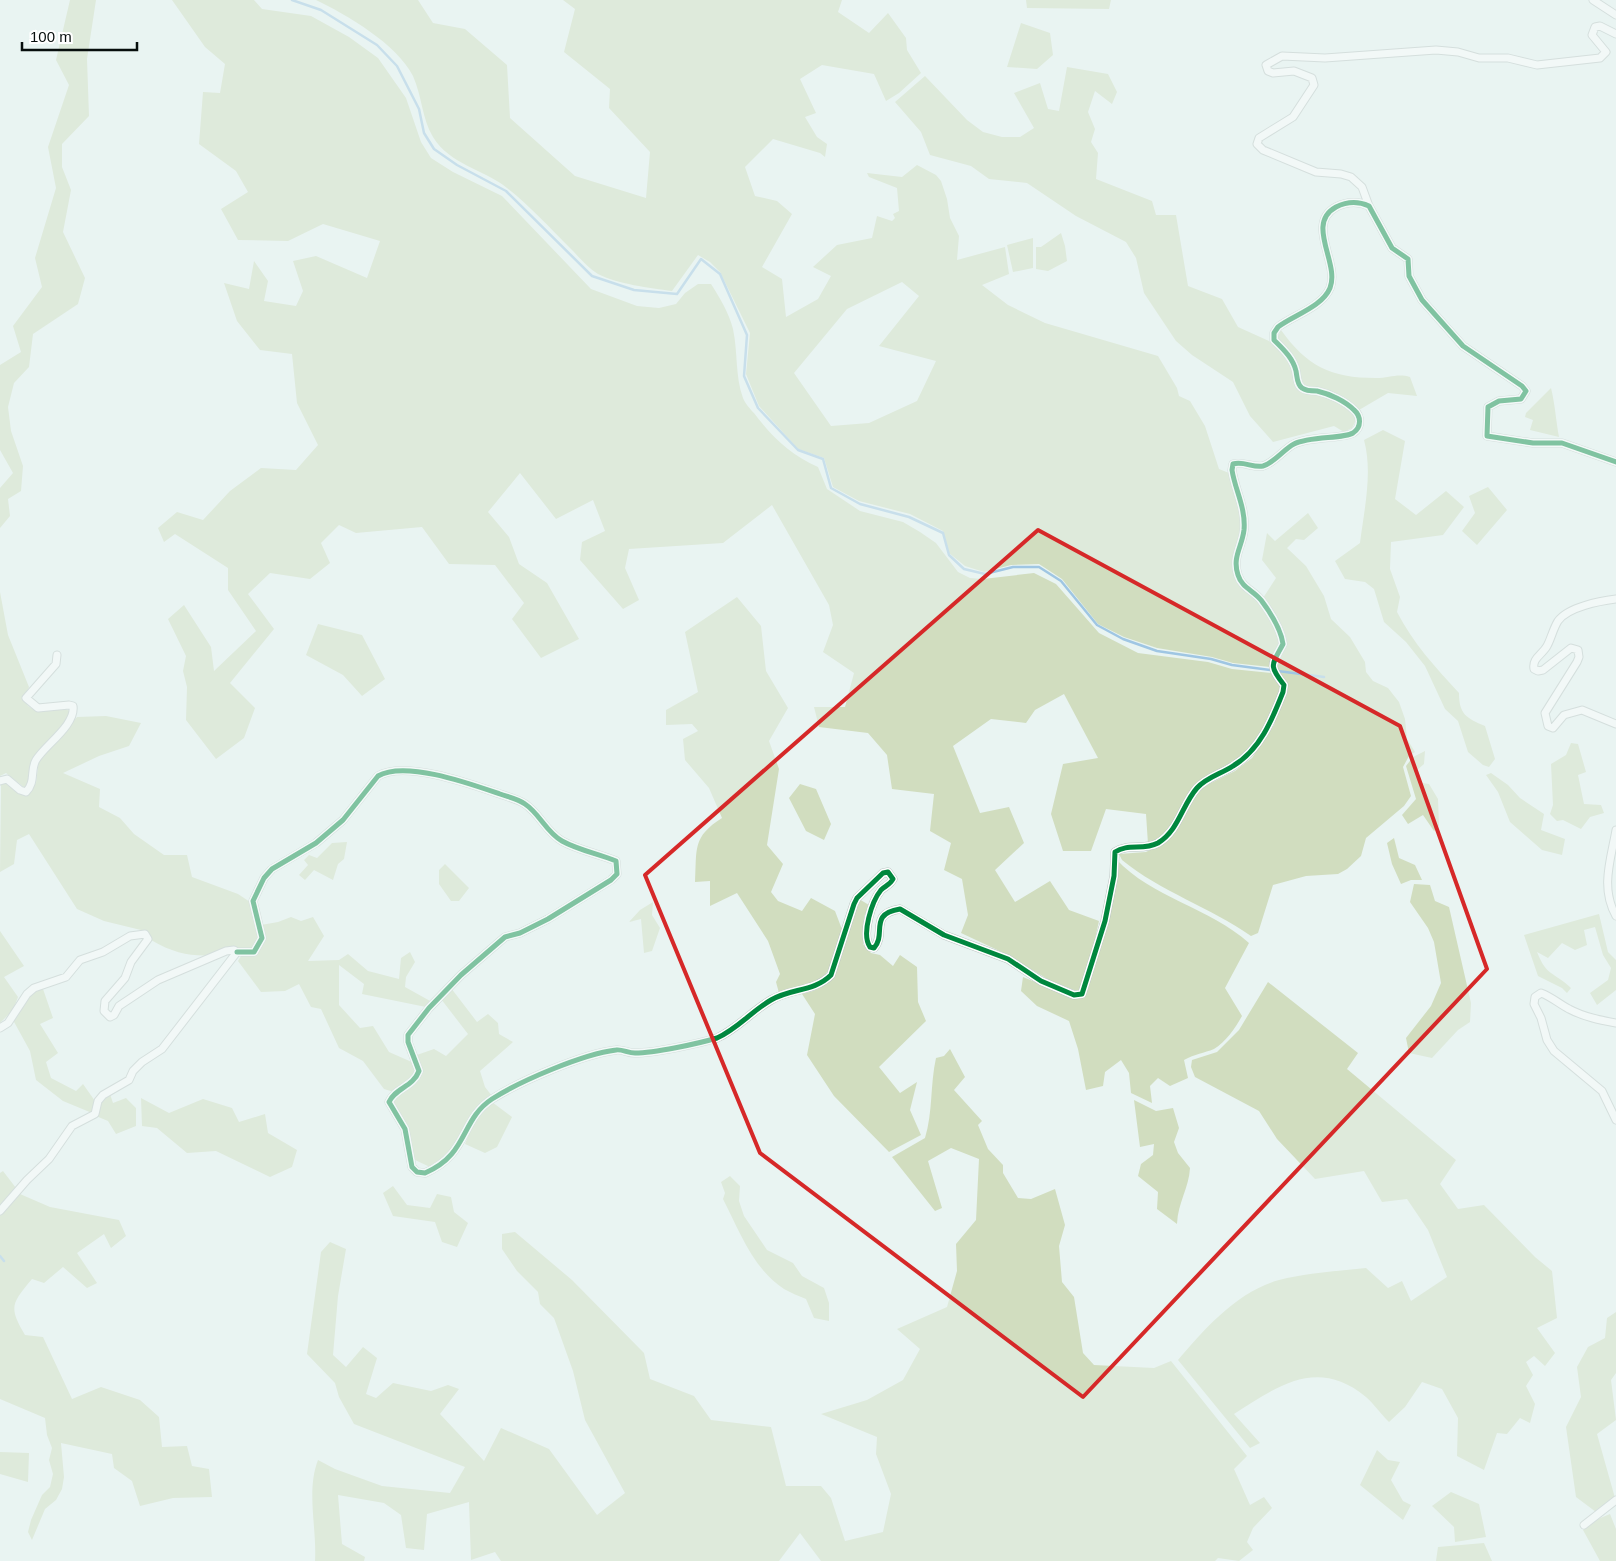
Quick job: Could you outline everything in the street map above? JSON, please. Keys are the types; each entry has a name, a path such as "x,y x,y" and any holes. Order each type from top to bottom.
{"street":[{"path":"1593,0 1616,16"},
{"path":"1616,34 1605,28 1595,27 1592,35 1606,52 1600,58 1537,65 1508,58 1479,58 1458,52 1436,50 1346,58 1282,56 1274,58 1266,65 1268,71 1273,73 1294,71 1312,78 1314,85 1293,117 1259,138 1257,144 1263,150 1316,172 1341,174 1357,180 1392,248 1408,259 1409,276 1427,306 1463,346 1522,386 1526,391 1520,399 1499,401 1488,407 1487,436 1533,443 1568,445 1616,462"},
{"path":"0,1028 8,1023 27,994 34,988 66,977 80,960 103,952 130,936 145,934 148,939 131,962 125,978 104,1001 104,1012 110,1017 117,1011 119,1006 158,980 226,951 254,952 262,938 253,901 264,878 272,869 316,842 343,820 378,776 386,771 397,770 461,780 523,802 532,809 552,835 564,843 616,861 616,874 611,880 548,919 520,933 505,937 492,947 429,1008 408,1035 408,1042 419,1071 416,1079 392,1096 389,1102 405,1129 412,1167 417,1172 425,1174 451,1158 473,1118 481,1108 498,1095 559,1067 596,1054 618,1049 635,1053 717,1038 726,1034 771,1000 823,984 831,975 857,898 882,873 888,872 893,880 881,891 872,907 867,938 870,947 874,948 877,944 878,925 882,918 892,911 900,909 944,935 1008,959 1041,981 1074,995 1082,994 1105,921 1114,876 1115,852 1123,847 1144,848 1167,836 1176,825 1194,792 1202,782 1242,761 1262,738 1284,692 1284,685 1274,672 1272,664 1283,644 1281,632 1261,600 1243,586 1237,573 1235,557 1244,531 1243,514 1232,470 1233,464 1240,462 1261,466 1267,464 1294,444 1319,437 1345,435 1354,432 1360,425 1360,418 1355,410 1346,404 1328,394 1303,389 1299,384 1291,359 1274,340 1274,333 1278,327 1317,303 1329,290 1331,268 1322,225 1326,215 1343,203 1362,203 1369,206"},
{"path":"1616,599 1570,610 1564,614 1547,646 1534,660 1533,665 1534,669 1538,671 1543,670 1571,648 1578,650 1580,657 1545,713 1548,726 1553,728 1564,715 1582,710 1616,724"},
{"path":"0,781 7,779 20,790 26,792 31,787 37,758 70,721 74,713 73,706 38,708 26,698 56,664 58,655"},
{"path":"1616,830 1607,886 1612,908 1616,916"},
{"path":"0,1211 26,1180 49,1159 72,1126 95,1114 98,1101 103,1095 111,1088 129,1080 133,1071 142,1062 162,1048 237,952"},
{"path":"1616,1023 1588,1017 1570,1010 1541,993 1536,997 1534,1004 1541,1018 1547,1040 1554,1051 1602,1091 1616,1120"},
{"path":"1584,1525 1616,1500"}],"highlighted area":[{"path":"1038,530 1400,726 1487,969 1083,1397 760,1153 645,875"}],"green space":[{"path":"70,0 96,0 87,59 89,116 62,144 62,167 71,190 63,232 85,278 78,304 33,334 29,367 14,383 8,407 11,431 23,466 21,491 8,499 10,516 0,528 0,488 13,473 0,450 0,365 21,352 13,326 42,287 35,258 56,188 48,147 69,85 56,60"},
{"path":"172,0 254,0 262,9 311,16 349,37 378,58 406,98 421,142 431,158 453,172 502,196 591,289 637,306 659,308 676,304 685,293 698,284 711,284 727,311 733,329 740,390 743,398 768,430 799,457 818,467 827,489 860,511 903,522 920,532 936,543 958,572 970,578 983,579 1034,573 1056,584 1099,633 1138,653 1208,662 1232,669 1271,673 1281,686 1281,691 1261,737 1239,760 1200,781 1164,835 1148,844 1146,814 1106,809 1091,851 1063,851 1051,814 1063,764 1098,758 1064,694 1035,710 1026,723 991,719 953,746 980,813 1009,807 1024,843 995,870 1015,902 1050,881 1069,910 1099,921 1091,957 1079,992 1049,980 1006,954 961,933 968,915 962,879 944,870 951,843 930,831 934,794 892,789 887,755 868,733 819,727 814,707 845,707 854,673 823,652 833,625 829,605 772,505 723,543 629,549 625,568 639,600 623,609 580,560 582,542 605,531 593,500 556,519 520,473 488,512 509,537 519,564 547,583 579,639 541,658 512,619 524,603 495,565 449,564 422,527 356,533 339,525 321,543 330,563 310,579 270,573 248,594 274,629 230,683 255,708 244,738 216,759 186,720 187,687 183,671 186,656 168,619 184,605 211,647 214,671 256,631 228,590 228,568 175,534 164,542 158,528 177,512 203,520 230,491 261,468 296,470 318,445 297,403 292,354 260,350 237,321 224,283 249,289 254,261 268,281 264,301 296,306 303,291 293,261 316,256 367,278 380,241 323,224 288,241 238,240 221,209 248,192 236,171 199,144 203,92 220,93 225,64 205,47"},
{"path":"316,0 418,0 433,23 465,29 507,65 510,118 575,176 646,198 650,152 609,108 610,89 564,52 575,9 563,0 842,0 838,12 869,33 888,13 906,38 907,50 921,73 899,93 886,101 874,74 822,65 800,79 816,113 805,117 817,137 827,144 825,157 820,153 773,139 745,167 755,196 777,201 792,214 762,267 782,279 786,317 818,299 831,276 813,267 837,245 872,238 877,216 892,221 895,218 893,214 899,211 897,188 869,177 867,173 902,177 917,165 936,175 941,181 947,199 950,218 959,236 957,260 1005,247 1009,274 982,285 1008,305 1045,323 1158,356 1177,388 1179,396 1190,401 1205,426 1219,469 1229,473 1241,517 1241,531 1232,559 1242,589 1259,602 1279,633 1280,643 1276,652 1270,658 1270,667 1233,663 1212,657 1157,648 1124,637 1098,624 1062,579 1039,564 1011,565 984,572 965,566 949,553 943,531 910,514 859,501 833,487 824,458 798,449 759,406 746,374 750,333 720,272 710,262 698,255 672,291 624,283 598,274 583,262 532,210 507,188 448,154 429,130 416,84 406,64 370,32","holes":["902,282 919,296 879,346 936,361 917,401 869,423 831,426 794,373 847,309"]},
{"path":"1026,0 1111,0 1109,9 1027,8"},
{"path":"1021,23 1050,33 1053,55 1037,69 1007,67"},
{"path":"1067,67 1108,74 1117,92 1112,104 1095,91 1088,112 1095,129 1091,142 1098,153 1096,179 1152,201 1156,215 1176,215 1188,286 1222,299 1238,327 1269,341 1279,349 1291,367 1295,382 1330,397 1346,408 1356,420 1352,428 1344,432 1334,426 1273,442 1250,416 1233,382 1192,355 1176,341 1144,293 1136,258 1126,242 1076,216 1027,183 989,179 971,166 930,155 921,132 895,102 925,76 967,120 983,132 1002,137 1020,137 1034,128 1014,93 1040,83 1048,109 1059,111"},
{"path":"1061,233 1067,261 1048,271 1036,269 1036,247 1041,247"},
{"path":"1033,238 1033,268 1013,272 1007,245"},
{"path":"1281,330 1300,353 1321,368 1345,376 1381,378 1401,375 1410,377 1417,396 1388,393 1359,410 1337,394 1304,385 1277,339"},
{"path":"1551,388 1559,437 1530,430 1533,420 1525,417 1526,413"},
{"path":"1383,430 1405,441 1395,499 1416,515 1446,491 1464,507 1443,535 1391,542 1390,569 1400,597 1397,612 1403,623 1441,674 1459,693 1462,711 1468,718 1485,726 1495,759 1489,767 1483,765 1468,752 1458,721 1445,709 1425,666 1406,642 1384,622 1374,589 1365,582 1345,579 1335,561 1360,543 1368,478 1367,453 1364,440"},
{"path":"1488,487 1507,510 1477,545 1462,531 1475,513 1469,496"},
{"path":"1308,513 1318,528 1304,540 1296,539 1287,548 1306,566 1324,596 1331,619 1350,637 1365,662 1366,672 1373,681 1388,688 1399,702 1405,719 1407,739 1415,752 1409,756 1403,767 1411,796 1404,806 1366,838 1361,856 1347,869 1338,874 1306,876 1273,885 1258,933 1251,936 1219,916 1153,881 1122,860 1119,854 1146,852 1166,842 1201,788 1235,771 1252,758 1274,725 1277,713 1287,694 1288,685 1277,668 1287,640 1283,628 1263,598 1276,578 1262,560 1267,533 1275,541"},
{"path":"0,592 8,635 29,687 24,698 28,706 38,712 62,708 70,711 65,723 33,759 30,784 25,788 6,773 0,776"},
{"path":"737,597 761,626 766,671 788,708 769,741 779,769 767,845 783,864 771,892 778,901 802,911 811,898 835,911 843,932 829,969 820,981 809,987 779,993 776,982 780,974 768,941 737,893 710,906 710,881 695,882 698,845 705,831 722,818 709,788 685,760 683,739 698,731 692,724 666,725 666,710 698,692 685,632"},
{"path":"318,624 362,635 385,679 362,696 343,675 306,655"},
{"path":"106,716 141,723 129,746 99,756 63,773 100,789 99,807 120,818 134,834 164,855 187,855 192,877 238,894 250,902 259,939 252,950 200,956 177,952 151,940 150,935 145,931 104,921 77,909 29,834 17,840 14,864 0,872 1,785 7,782 20,794 27,795 36,783 39,759 77,717"},
{"path":"1571,743 1578,744 1586,772 1578,775 1584,804 1601,805 1604,813 1590,817 1581,829 1563,820 1557,821 1550,814 1553,805 1551,764 1566,755"},
{"path":"1425,751 1424,764 1417,770 1422,783 1429,784 1438,799 1439,826 1434,831 1423,815 1408,824 1402,815 1416,799 1406,766 1413,757"},
{"path":"1491,773 1508,785 1520,798 1544,814 1541,830 1565,839 1562,855 1542,850 1510,822 1498,792 1486,775"},
{"path":"800,784 816,789 831,824 824,840 806,831 789,798"},
{"path":"1394,838 1399,858 1415,865 1422,880 1411,880 1401,884 1392,864 1387,843"},
{"path":"347,842 344,859 338,864 333,880 314,870 305,880 299,875 308,865 304,860 309,855 317,858 332,843"},
{"path":"1116,859 1146,884 1216,920 1249,943 1225,988 1242,1016 1240,1020 1222,1043 1214,1049 1184,1060 1188,1078 1170,1086 1158,1078 1150,1086 1152,1103 1131,1093 1129,1073 1121,1060 1105,1072 1103,1086 1086,1090 1078,1049 1069,1021 1037,1006 1021,991 1023,977 1074,998 1082,997 1088,989 1116,884"},
{"path":"445,864 469,888 459,901 451,901 439,884 439,870"},
{"path":"1414,884 1430,885 1435,901 1449,907 1471,1003 1470,1022 1458,1030 1432,1058 1409,1053 1406,1038 1431,1006 1441,983 1434,942 1428,928 1410,902"},
{"path":"859,899 869,905 864,917 863,944 871,953 880,955 893,966 900,955 917,967 918,1002 926,1021 879,1067 900,1093 917,1082 910,1110 921,1135 889,1152 834,1096 807,1055 815,1014 802,994 821,987 836,973"},
{"path":"653,902 652,915 660,928 652,951 644,953 641,919 629,922 640,910"},
{"path":"1599,914 1608,952 1616,960 1616,990 1597,1005 1590,993 1608,980 1611,968 1603,955 1595,927 1584,930 1587,945 1575,950 1562,943 1548,958 1537,952 1547,970 1571,988 1567,993 1562,988 1538,976 1524,935"},
{"path":"291,917 301,921 313,917 324,936 308,961 339,960 348,954 368,971 399,979 401,958 410,952 415,962 406,977 405,987 432,1002 426,1007 362,994 364,984 339,965 339,1005 360,1028 373,1026 389,1052 414,1063 412,1077 394,1092 384,1089 363,1061 339,1048 321,1009 311,1007 299,984 285,991 261,992 238,961 241,956 251,956 257,952 261,925"},
{"path":"0,931 24,966 4,977 18,997 13,1010 0,1023"},
{"path":"1268,982 1358,1053 1347,1069 1456,1160 1440,1184 1458,1209 1484,1205 1535,1257 1552,1271 1557,1318 1537,1328 1555,1353 1545,1366 1534,1356 1526,1362 1533,1375 1526,1386 1535,1404 1530,1423 1520,1418 1507,1434 1497,1433 1484,1470 1457,1456 1458,1418 1442,1389 1422,1382 1405,1407 1389,1422 1366,1397 1348,1385 1331,1379 1314,1377 1298,1380 1266,1394 1234,1414 1260,1443 1250,1448 1178,1360 1223,1312 1264,1285 1279,1280 1311,1274 1366,1268 1388,1288 1402,1281 1411,1301 1447,1277 1428,1230 1407,1199 1382,1202 1364,1171 1315,1179 1277,1139 1259,1111 1195,1077 1191,1067 1192,1060 1217,1052 1239,1030"},
{"path":"451,988 477,1022 488,1014 498,1023 499,1034 513,1042 480,1071 485,1087 492,1096 457,1147 432,1168 413,1159 410,1136 392,1101 418,1078 421,1072 414,1056 434,1049 446,1056 468,1034 441,999"},
{"path":"43,989 53,1018 40,1024 58,1053 46,1062 51,1078 76,1091 83,1084 95,1101 92,1113 63,1101 36,1080 30,1051 13,1020 29,993"},
{"path":"950,1049 965,1077 954,1090 982,1121 978,1125 988,1149 1003,1165 1003,1173 1018,1198 1031,1199 1055,1189 1065,1225 1059,1246 1062,1282 1074,1297 1083,1353 1094,1365 1154,1368 1171,1361 1247,1456 1234,1469 1250,1505 1264,1497 1272,1508 1253,1528 1247,1542 1253,1550 1239,1561 1218,1558 1215,1561 821,1561 800,1533 779,1561 501,1561 495,1552 471,1560 469,1502 427,1514 424,1550 406,1548 401,1515 384,1503 338,1495 342,1544 365,1557 364,1561 315,1561 312,1497 318,1460 335,1469 382,1486 450,1493 465,1467 354,1424 339,1397 335,1383 307,1354 321,1252 330,1242 346,1249 338,1296 333,1355 346,1367 363,1347 377,1358 366,1394 376,1398 393,1383 431,1391 448,1385 459,1389 440,1414 484,1461 501,1428 549,1449 597,1515 625,1493 585,1420 573,1371 554,1318 540,1304 538,1292 517,1271 502,1249 502,1234 515,1232 572,1280 644,1353 650,1379 694,1396 711,1420 771,1427 786,1486 821,1486 831,1498 845,1541 883,1532 891,1494 876,1454 877,1437 821,1414 867,1400 903,1380 920,1349 897,1329 947,1307 957,1271 956,1244 976,1220 979,1159 951,1148 928,1161 942,1208 935,1211 892,1157 925,1138 928,1128 936,1058 944,1056"},
{"path":"110,1094 113,1103 126,1098 136,1108 136,1126 116,1134 108,1121 96,1116 101,1100"},
{"path":"141,1098 169,1113 203,1099 232,1108 239,1122 265,1114 268,1133 297,1150 292,1167 270,1177 216,1151 187,1153 157,1128 142,1126"},
{"path":"1134,1100 1156,1111 1173,1108 1179,1128 1174,1142 1178,1153 1190,1168 1177,1224 1157,1209 1158,1192 1138,1176 1141,1164 1153,1155 1154,1144 1140,1147"},
{"path":"492,1102 512,1117 497,1147 485,1153 465,1144 473,1124"},
{"path":"3,1171 16,1188 0,1206 0,1173"},
{"path":"730,1176 740,1186 739,1201 744,1216 767,1250 793,1263 802,1276 824,1288 829,1303 829,1321 814,1318 806,1299 784,1289 773,1281 755,1260 723,1199 725,1193 721,1182"},
{"path":"393,1186 407,1205 430,1208 437,1194 451,1197 454,1212 468,1223 457,1247 442,1242 435,1222 393,1216 383,1193"},
{"path":"20,1194 50,1207 119,1220 126,1236 111,1248 104,1234 77,1253 97,1283 87,1288 63,1267 44,1283 32,1279 20,1294 14,1311 25,1335 43,1337 72,1399 101,1387 140,1400 159,1417 162,1447 187,1446 192,1466 209,1469 212,1497 173,1498 140,1506 132,1481 114,1468 112,1454 61,1443 64,1477 62,1489 56,1500 45,1509 32,1540 28,1532 31,1520 42,1495 50,1487 53,1474 49,1460 52,1448 47,1435 45,1418 0,1399 0,1215"},
{"path":"1616,1312 1616,1373 1611,1380 1616,1420 1597,1434 1615,1498 1596,1512 1576,1497 1566,1427 1581,1397 1577,1367 1588,1347 1605,1338 1607,1318"},
{"path":"1377,1450 1388,1460 1400,1462 1391,1480 1403,1501 1411,1505 1403,1520 1360,1485"},
{"path":"0,1452 29,1453 28,1482 0,1474"},
{"path":"1451,1492 1479,1504 1486,1537 1455,1542 1454,1527 1432,1506"},
{"path":"1610,1514 1616,1529 1616,1561 1600,1561 1583,1530 1598,1519"},
{"path":"1484,1543 1492,1561 1436,1561 1438,1547"}],"waterway":[{"path":"292,0 321,10 377,45 397,66 419,109 424,133 434,149 457,165 506,191 592,276 634,290 677,294 701,259 720,274 747,335 744,376 758,408 798,450 823,459 831,488 860,504 909,517 943,533 949,555 964,569 985,574 1013,567 1039,567 1061,581 1097,625 1123,639 1157,651 1211,659 1232,665 1324,677"},
{"path":"0,1256 4,1261"}],"cycle path":[{"path":"237,952 254,952 262,938 253,901 264,878 272,869 316,843 343,820 378,776 390,772 421,772 438,775 516,799 530,808 552,833 562,841 616,861 617,874 611,880 548,919 520,933 505,937 461,975 429,1008 408,1035 408,1042 419,1071 413,1081 395,1094 389,1102 405,1129 412,1167 417,1172 425,1173 450,1156 482,1107 492,1099 519,1084 552,1069 602,1053 618,1050 635,1053 653,1052 717,1038 731,1030 771,1000 786,993 810,987 824,980 831,975 857,898 883,873 888,872 893,879 881,890 871,909 867,926 870,947 874,948 878,943 881,920 884,915 900,909 944,935 1008,959 1041,981 1074,995 1082,994 1105,921 1114,876 1115,852 1125,848 1147,847 1165,838 1176,824 1197,788 1251,752 1264,734 1283,692 1284,685 1273,665 1283,644 1280,632 1261,600 1242,583 1236,569 1244,522 1232,470 1233,464 1237,463 1263,466 1271,462 1286,449 1301,441 1348,435 1358,428 1360,422 1358,415 1346,404 1327,394 1305,390 1300,387 1293,362 1274,340 1274,333 1278,327 1314,306 1326,295 1330,288 1332,278 1331,267 1323,234 1323,223 1327,214 1340,205 1353,202 1369,206 1392,248 1408,259 1409,276 1422,300 1463,346 1522,386 1526,391 1521,399 1499,401 1488,407 1487,436 1533,443 1562,443 1616,462"}]}
